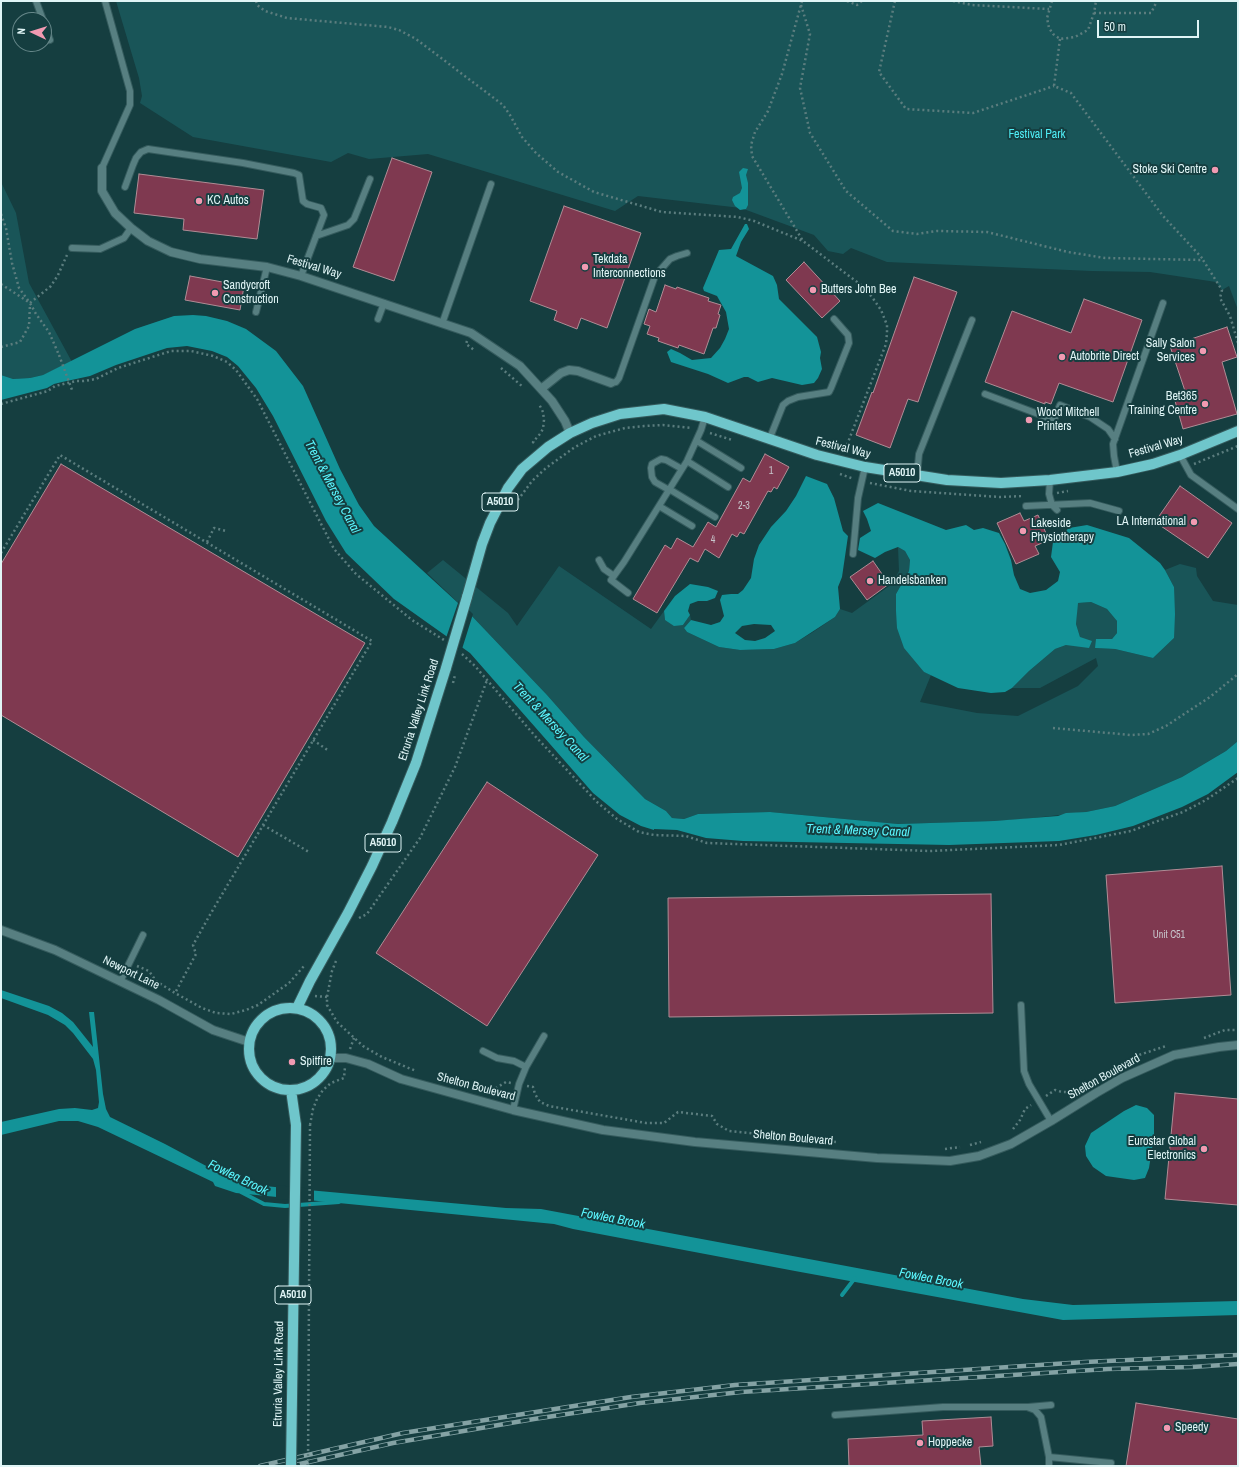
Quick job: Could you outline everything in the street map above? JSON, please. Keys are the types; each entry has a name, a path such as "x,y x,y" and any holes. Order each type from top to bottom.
{"main road":[{"name":"Festival Way","path":"570,433 592,423 620,414 664,409 705,417 769,440 841,462 947,480 1001,482 1050,480 1117,472 1153,464 1180,455 1238,431"},
{"name":"Etruria Valley Link Road","path":"297,1008 372,866 416,763 446,668 482,544 496,511 508,488 522,469 548,447 570,433"},
{"path":"284,1008 297,1008 310,1012 321,1020 328,1032 332,1045 330,1058 325,1071 316,1081 304,1088 291,1090 279,1089 268,1084 259,1076 252,1066 249,1054 249,1042 253,1030 261,1019 272,1012 284,1008"},
{"name":"Etruria Valley Link Road","path":"291,1090 296,1125 291,1466"}],"street":[{"name":"Festival Way","path":"102,168 102,191 116,213 131,228 148,241 171,252 200,259 266,267 302,276 471,333 520,366 552,401 565,421 570,433"},
{"path":"540,389 561,373 569,370 578,371 611,383"},
{"name":"Newport Lane","path":"1,930 55,950 159,1000 213,1030 249,1042"},
{"name":"Shelton Boulevard","path":"330,1058 346,1058 368,1064 400,1079 513,1110 603,1130 695,1142 877,1158 950,1161 980,1156 1005,1146 1051,1122 1115,1082 1174,1055 1238,1045"}],"lane":[{"path":"36,1 40,12"},
{"path":"102,168 130,105 130,91 105,1"},
{"path":"125,187 132,165 136,158 148,149 243,163 299,175 299,182 304,202 321,208 324,211 324,215 302,276"},
{"path":"316,236 348,225 354,219 370,179"},
{"path":"442,324 491,184"},
{"path":"72,248 100,249 124,238 131,228"},
{"path":"611,383 616,382 619,378 655,276 670,259 687,254"},
{"path":"256,312 266,267"},
{"path":"378,319 384,303"},
{"path":"1117,472 1113,444 1163,303"},
{"path":"769,440 783,405 788,401 798,397 829,392 849,343 848,335 834,319"},
{"path":"917,476 919,454 972,320"},
{"path":"985,394 1054,420 1060,405 1090,417 1108,429 1115,438"},
{"path":"628,592 611,580 687,461 697,440 705,417"},
{"path":"697,440 741,468"},
{"path":"1180,455 1190,475 1238,509"},
{"path":"682,469 666,460 661,459 652,464 651,468 652,476 656,482 715,517"},
{"path":"687,461 728,487"},
{"path":"853,554 858,498 865,467"},
{"path":"1050,480 1049,494 1054,509 1058,510"},
{"path":"1026,506 1090,503 1120,512"},
{"path":"659,506 692,526"},
{"path":"599,560 604,569 614,576"},
{"path":"120,982 143,935"},
{"path":"1021,1005 1024,1071 1051,1122"},
{"path":"513,1110 519,1084 526,1067 544,1036"},
{"path":"483,1051 496,1058 514,1061 526,1067"},
{"path":"835,1415 943,1407 1027,1407 1051,1405"},
{"path":"1027,1407 1035,1410 1041,1417 1049,1457 1049,1466"},
{"path":"1049,1457 1111,1464"}],"path":[{"path":"256,1 256,5 266,11 287,18 399,30 416,39 503,105 522,137 536,153 558,172 594,192 662,212 738,217 754,221 803,241 861,285 881,310 887,325 888,333 886,344 841,462"},
{"path":"802,1 782,74 768,112 755,132 751,145 752,156 803,241"},
{"path":"848,1 857,5 862,1"},
{"path":"895,1 879,72 906,109 973,113 1054,86 1071,94 1163,216 1203,260 1222,290 1220,298 1230,316 1238,343"},
{"path":"953,1 972,5 1049,9"},
{"path":"1052,1 1046,18 1049,28 1053,34 1060,39 1075,38 1088,30 1094,13 1096,1"},
{"path":"1094,13 1151,12 1157,1"},
{"path":"801,5 810,34 800,88 810,133 846,191 893,231 917,234 937,231 987,232 1068,252 1105,258 1203,260"},
{"path":"1054,86 1060,39"},
{"path":"1,214 6,228 12,263 19,288 50,332 72,390"},
{"path":"1,347 20,342 29,326 30,303 51,286 72,248"},
{"path":"1,284 30,303"},
{"path":"466,344 477,352"},
{"path":"1,404 48,391 54,386 96,378 118,368 171,351 190,351 213,356 227,362 236,370 258,399 334,549 356,574 412,620 442,638 475,666 535,736 597,802 617,819 639,832 654,835 686,836 707,843 930,851 1059,845 1131,831 1183,812 1206,800 1238,778"},
{"path":"500,367 512,376 528,392"},
{"path":"533,442 544,428 544,416 538,402"},
{"path":"511,511 518,498 532,481 546,468 575,447 596,436 624,428 644,426 663,425 687,427"},
{"path":"1198,463 1238,446"},
{"path":"1,553 60,455 372,641 193,945 196,954 175,993"},
{"path":"207,542 214,528 226,531"},
{"path":"1052,728 1131,735 1148,734 1166,726 1210,698 1238,674"},
{"path":"358,918 367,914 420,838 454,767 487,680"},
{"path":"313,740 329,751"},
{"path":"263,825 309,852"},
{"path":"338,955 332,971 327,997 327,1005 336,1022 363,1046 382,1057 422,1073"},
{"path":"149,971 156,981 202,1008 216,1013 231,1014 246,1010 264,1001 288,983 305,965"},
{"path":"1225,1030 1238,1030"},
{"path":"308,1466 310,1125 313,1109 323,1090 331,1083 344,1078"},
{"path":"482,1090 486,1091 496,1088 506,1082"},
{"path":"533,1087 540,1102 549,1106 646,1123 664,1123 678,1112 712,1116 717,1124 729,1131 837,1142"},
{"path":"1008,1132 1014,1128 1020,1120 1024,1109"},
{"path":"968,1146 982,1142"},
{"path":"939,1150 960,1147"}],"green space":[{"name":"Festival Park","path":"116,1 1238,1 1238,310 1229,286 1222,290 1216,282 1150,272 1092,271 887,262 851,248 843,254 828,251 814,235 741,208 638,196 615,211 428,154 369,159 348,153 331,162 193,137 140,103 142,96 139,78"},
{"path":"1,182 16,213 29,283 72,362 43,375 30,378 13,379 1,375"},
{"path":"898,547 905,551 910,560 909,571 896,594 924,672 931,675 920,702 977,713 1018,716 1078,686 1098,666 1096,658 1040,688 1012,688 1055,649 1080,637 1076,624 1077,603 1091,602 1107,609 1117,621 1117,633 1112,639 1095,648 1115,649 1153,658 1174,638 1174,587 1165,570 1180,564 1196,568 1197,576 1213,601 1238,605 1238,741 1226,751 1182,777 1115,806 1086,812 994,821 898,824 770,812 698,814 684,819 672,818 666,811 645,799 584,737 547,695 469,613 427,573 443,560 508,613 517,626 559,566 651,629 664,611 665,620 683,625 690,615 691,620 684,628 687,632 719,647 740,650 774,649 795,643 835,617 840,609 852,613 892,584 899,571"}],"water":[{"path":"743,168 748,169 746,175 748,183 748,205 746,209 740,210 735,206 732,200 733,197 740,193 742,188 739,172"},
{"path":"745,224 747,224 749,229 741,242 736,256 773,276 777,285 779,299 817,337 821,352 820,358 822,369 814,383 802,385 772,378 758,382 748,377 744,377 728,383 708,374 671,362 667,352 671,349 692,360 711,358 720,348 725,339 729,329 726,312 717,296 704,291 703,288 719,250 731,249"},
{"name":"Trent & Mersey Canal","path":"174,316 206,316 227,321 246,329 276,351 303,386 340,469 359,505 374,526 469,613 547,695 584,737 645,799 666,811 672,818 684,819 698,814 770,812 898,824 994,821 1058,816 1066,813 1086,812 1115,806 1182,777 1226,751 1238,741 1238,772 1208,794 1182,807 1133,826 1096,835 1059,841 949,845 743,841 706,838 677,830 654,830 641,826 620,815 593,793 470,653 394,599 346,553 326,521 273,416 256,388 238,366 227,357 212,351 187,346 167,348 116,365 90,376 54,384 47,388 1,400 1,375 13,379 30,378 43,375 135,329"},
{"path":"806,476 827,484 834,498 843,531 848,536 842,577 838,587 840,609 835,617 795,643 774,649 740,650 719,647 687,632 684,628 691,620 711,625 720,622 724,616 720,600 722,595 738,594 743,590 751,578 754,559 759,545 771,527 786,511 796,496","holes":["754,624 771,625 775,631 765,638 755,641 745,640 735,633 742,626"]},
{"path":"878,503 946,530 966,525 974,530 983,528 999,533 1011,560 1014,575 1020,589 1030,593 1046,590 1058,581 1060,572 1051,557 1053,542 1069,528 1087,525 1129,538 1160,563 1174,587 1174,638 1153,658 1115,649 1095,648 1096,639 1112,639 1117,633 1117,621 1107,609 1091,602 1078,603 1076,624 1080,637 1092,641 1089,648 1066,645 1055,649 1012,688 1005,692 991,693 958,688 924,672 904,648 897,628 896,594 909,571 910,560 905,551 898,547 875,558 858,550 860,538 871,531 863,511"},
{"path":"690,584 708,587 718,591 715,598 690,604 688,611 690,615 683,625 674,626 665,620 664,611 675,596"},
{"path":"1,990 49,1006 62,1013 73,1022 93,1047 89,1012 94,1012 103,1094 106,1109 110,1117 225,1176 253,1185 506,1208 541,1209 1023,1299 1073,1305 1238,1301 1238,1315 1063,1320 795,1271 573,1229 554,1224 236,1193 215,1186 213,1182 98,1127 78,1121 59,1121 1,1135 1,1122 59,1109 75,1108 92,1110 98,1108 99,1102 96,1070 93,1059 73,1033 65,1025 48,1015 1,998"},
{"path":"1136,1105 1147,1108 1154,1115 1154,1136 1149,1168 1145,1178 1134,1180 1106,1176 1093,1167 1086,1156 1085,1146 1091,1133 1124,1111"}],"pier":[{"path":"459,600 473,614 462,649 446,638"},
{"path":"276,1185 314,1189 314,1202 276,1199"}],"building":[{"path":"392,158 432,172 394,281 353,267"},
{"name":"KC Autos","path":"139,174 264,190 257,239 183,230 184,219 134,213"},
{"name":"Tekdata Interconnections","path":"564,206 641,233 607,328 581,318 577,329 554,320 557,311 530,301"},
{"name":"Butters John Bee","path":"804,262 840,301 822,318 786,280"},
{"name":"Sandycroft Construction","path":"190,276 244,286 240,310 185,300"},
{"path":"914,277 957,292 918,402 908,399 890,448 856,435 872,392 873,393"},
{"path":"665,285 676,289 677,287 709,298 708,301 721,305 716,328 713,328 704,354 679,345 678,348 658,341 659,338 647,334 650,326 644,324 649,309 656,312"},
{"name":"Autobrite Direct","path":"1084,299 1142,320 1113,402 1059,383 1051,404 1045,402 1045,404 985,382 1012,311 1071,333"},
{"path":"1227,327 1237,357 1222,362 1237,414 1183,429 1173,394 1185,391 1170,346"},
{"path":"765,454 789,467 777,489 774,487 771,492 768,491 744,534 740,532 737,537 732,534 719,558 705,549 698,562 690,558 657,613 633,599 665,545 671,549 677,538 693,547 708,522 716,527 743,478 750,482"},
{"path":"61,464 365,643 238,857 1,715 1,564"},
{"name":"LA International","path":"1180,486 1232,523 1208,558 1155,522"},
{"name":"Lakeside Physiotherapy","path":"1020,513 1024,521 1038,515 1049,540 1035,546 1039,554 1016,564 997,523"},
{"name":"Handelsbanken","path":"873,561 889,584 867,600 850,577"},
{"path":"487,782 598,855 487,1026 376,953"},
{"path":"1222,866 1231,995 1115,1003 1106,875"},
{"path":"991,894 993,1013 669,1017 668,898"},
{"name":"Eurostar Global Electronics","path":"1175,1093 1238,1099 1238,1205 1165,1199"},
{"name":"Speedy","path":"1136,1403 1238,1419 1238,1466 1126,1466"},
{"name":"Hoppecke","path":"991,1417 993,1446 979,1447 981,1466 849,1466 848,1439 923,1435 922,1421"}],"waterway":[{"name":"Fowlea Brook","path":"241,1192 264,1204 285,1206 339,1202"},
{"path":"842,1295 855,1278"}],"railway":[{"path":"260,1466 403,1433 631,1397 735,1385 1085,1362 1238,1355"},
{"path":"291,1466 393,1443 534,1419 640,1403 741,1392 1108,1369 1192,1367 1238,1364"}],"place":[{"name":"Stoke Ski Centre","path":"1215,170"},
{"name":"KC Autos","path":"199,201"},
{"name":"Tekdata Interconnections","path":"585,267"},
{"name":"Butters John Bee","path":"813,290"},
{"name":"Sandycroft Construction","path":"215,293"},
{"name":"Sally Salon Services","path":"1203,351"},
{"name":"Autobrite Direct","path":"1062,357"},
{"name":"Bet365 Training Centre","path":"1205,404"},
{"name":"Wood Mitchell Printers","path":"1029,420"},
{"name":"LA International","path":"1194,522"},
{"name":"Lakeside Physiotherapy","path":"1023,531"},
{"name":"Handelsbanken","path":"870,581"},
{"name":"Spitfire","path":"292,1062"},
{"name":"Eurostar Global Electronics","path":"1204,1149"},
{"name":"Speedy","path":"1167,1428"},
{"name":"Hoppecke","path":"920,1443"}]}
